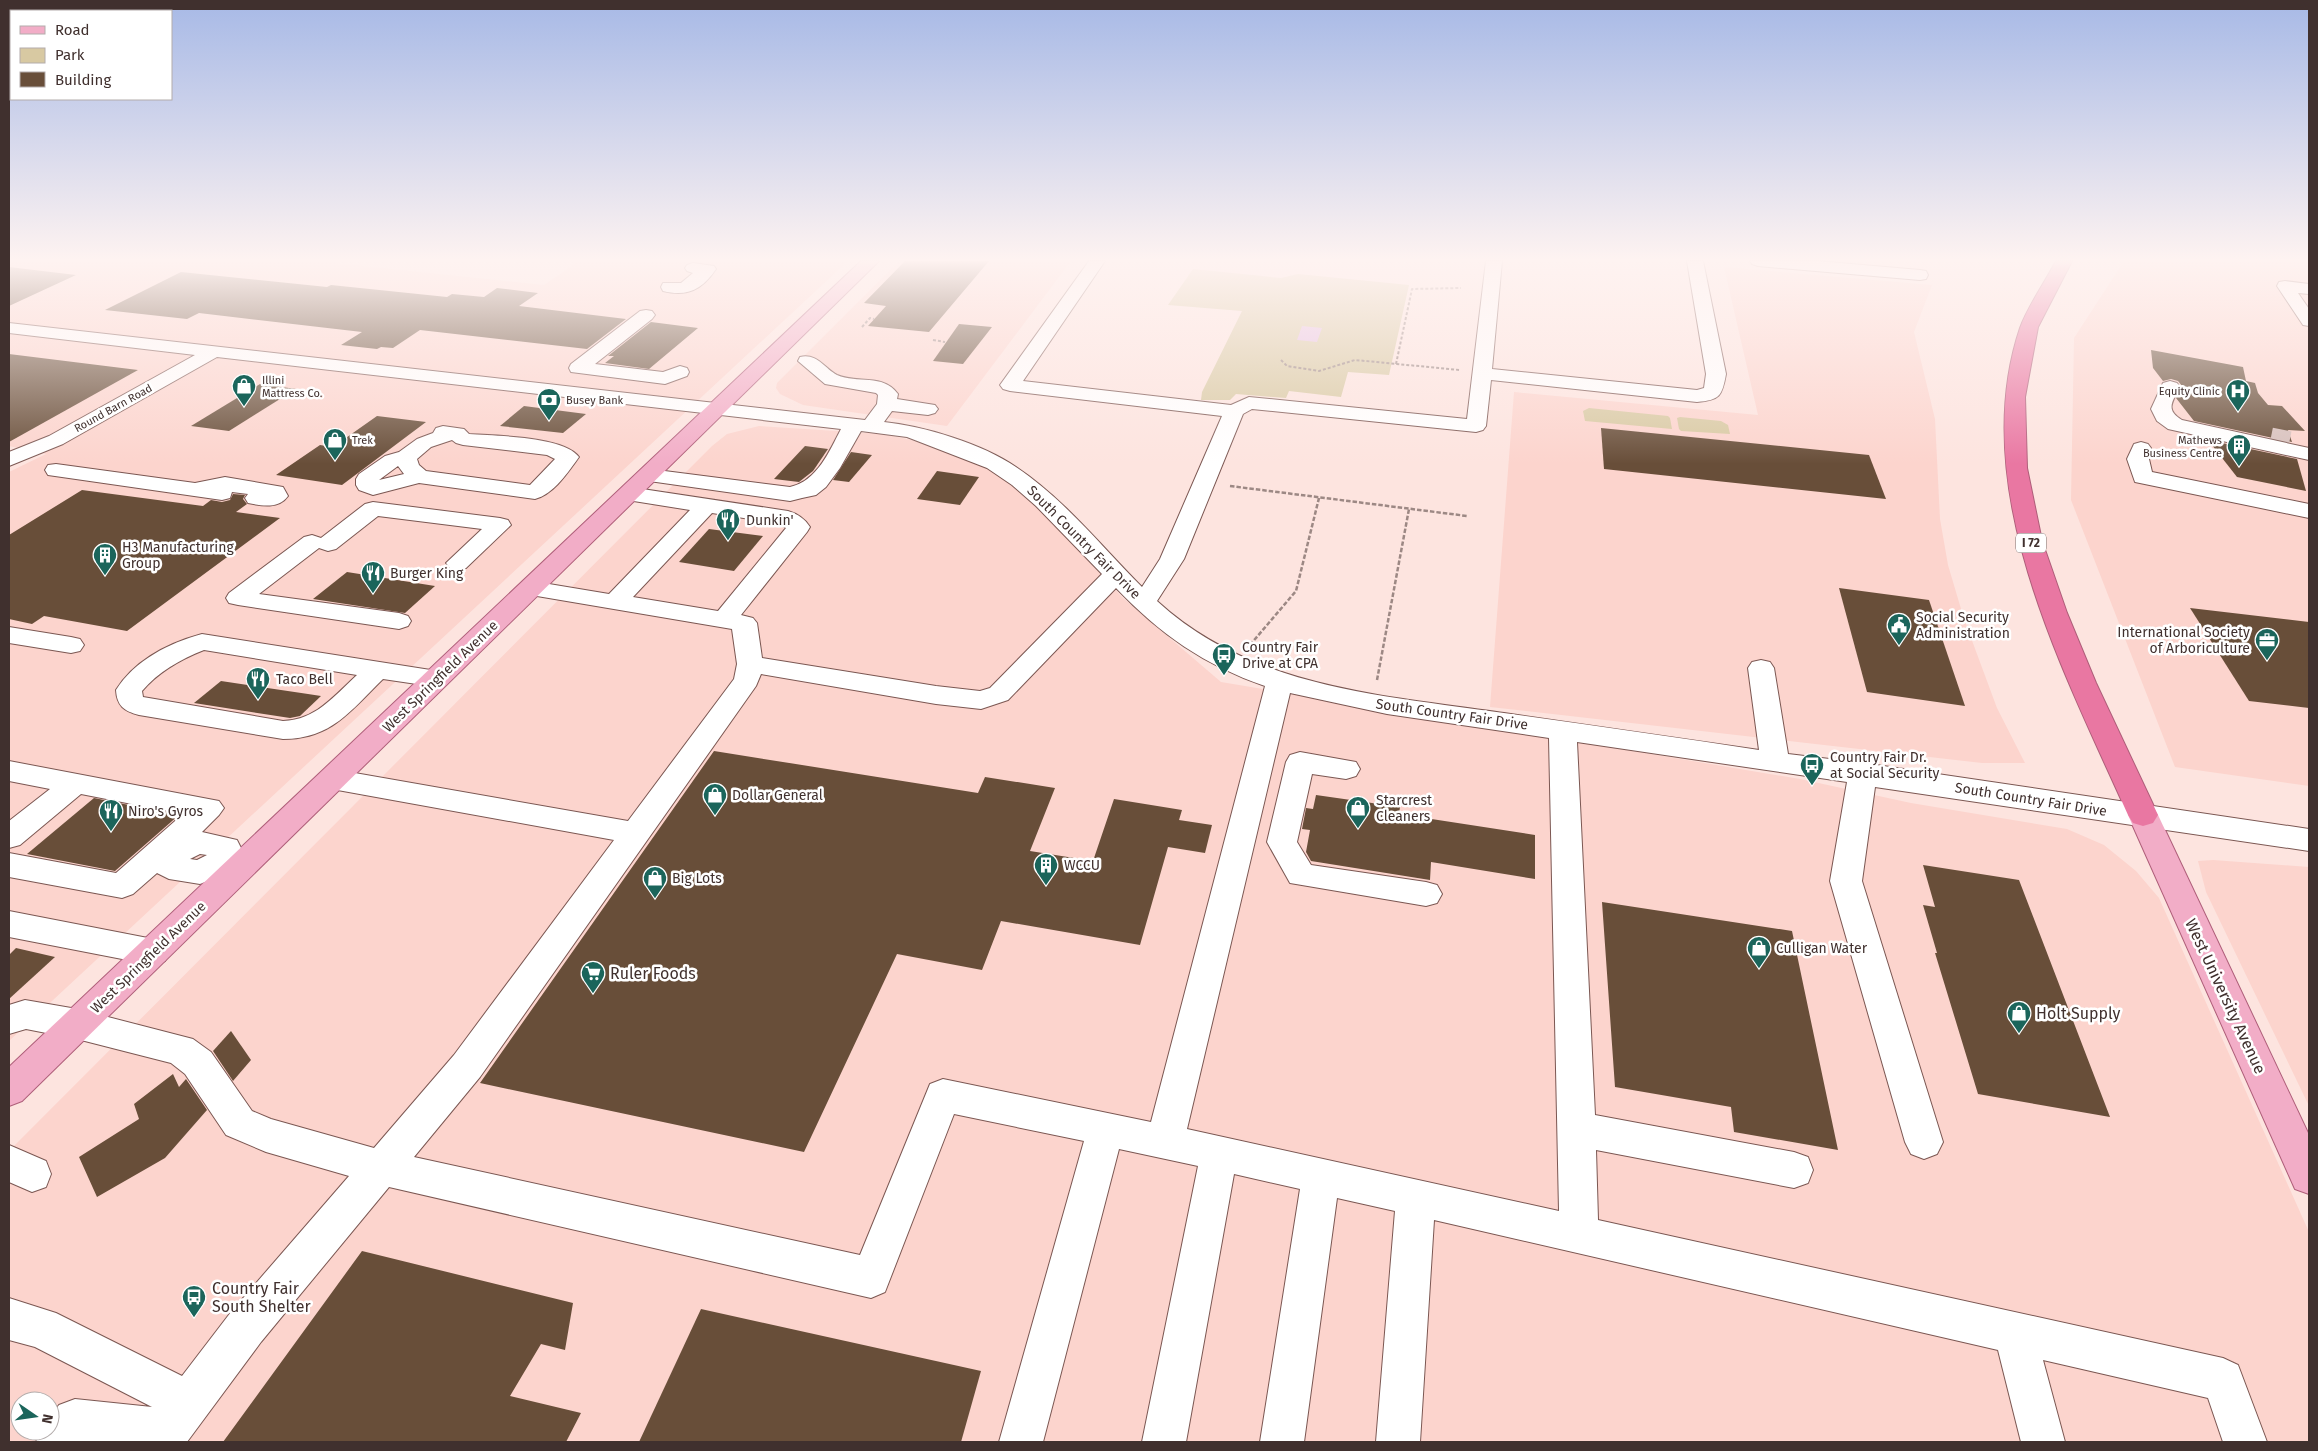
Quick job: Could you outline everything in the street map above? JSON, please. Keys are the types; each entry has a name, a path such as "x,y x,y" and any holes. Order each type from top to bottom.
{"highway":[{"name":"I 72","path":"2028,329 2017,371 2013,413 2015,459 2031,545 2054,613 2143,816"}],"main road":[{"name":"West Springfield Avenue","path":"9,1090 153,952 232,864 332,779 801,329"},
{"name":"West University Avenue","path":"2143,816 2309,1176"}],"street":[{"name":"South Country Fair Drive","path":"15,329 863,425 910,432 953,445 998,464 1020,479 1056,512 1144,603 1174,629 1210,653 1279,682 1311,691 1373,703 1863,773 2309,840"},
{"path":"628,329 578,368 665,378 680,372"},
{"path":"1049,329 1010,385 1234,411 1249,403 1476,426 1487,329"},
{"path":"1483,374 1697,396 1708,395 1713,391 1716,374 1708,329"},
{"name":"Round Barn Road","path":"9,460 56,440 215,351"},
{"path":"639,484 790,494 814,487 842,448 886,404 888,394 882,388 832,380 807,361"},
{"path":"2170,387 2161,404 2161,412 2166,420 2175,426 2242,440 2305,448"},
{"path":"886,404 928,409"},
{"path":"1144,603 1172,559 1234,411"},
{"path":"446,433 457,433 463,438 552,449 568,458 551,478 535,492 419,477 374,488 368,485 367,479 392,460 406,457 424,443 446,433"},
{"path":"2242,440 2249,436 2271,438"},
{"path":"2141,448 2138,459 2143,476 2309,511"},
{"path":"406,457 409,467 419,477"},
{"path":"56,470 222,493"},
{"path":"187,488 224,484 275,492 277,496 267,500 256,498"},
{"path":"639,484 701,511 788,518 799,527 724,620"},
{"path":"399,621 238,598 373,509 500,525 458,563"},
{"path":"615,602 701,511"},
{"path":"750,664 936,695 982,700 999,694 1116,574"},
{"path":"173,1425 246,1327 467,1066 746,680 750,664 744,623 531,588"},
{"path":"9,635 71,645"},
{"path":"376,670 332,712 314,725 297,729 283,730 139,706 130,701 129,690 138,678 151,667 178,650 202,642 437,679"},
{"path":"1760,668 1775,761"},
{"path":"1165,1141 1279,682"},
{"path":"1563,731 1580,1234"},
{"path":"1346,769 1300,762 1282,842 1301,874 1426,894"},
{"path":"9,771 208,808 168,853 122,886 9,865"},
{"path":"1863,773 1846,881 1924,1142"},
{"path":"332,779 636,833"},
{"path":"9,837 76,783"},
{"path":"168,853 197,842 226,848 232,864"},
{"path":"9,859 23,855 117,874 115,885"},
{"path":"9,924 153,952"},
{"path":"9,1020 25,1014 77,1024 181,1050 198,1063 239,1123 266,1136 380,1167 871,1278 943,1096 1165,1141 2223,1380 2245,1442"},
{"path":"1021,1442 1106,1129"},
{"path":"1577,1129 1794,1170"},
{"path":"1164,1442 1219,1153"},
{"path":"1282,1442 1321,1176"},
{"path":"1398,1442 1416,1198"},
{"path":"25,1324 173,1425"},
{"path":"2015,1333 2043,1442"},
{"path":"58,1442 74,1421 173,1425"}],"path":[{"path":"1396,364 1404,329"},
{"path":"933,340 945,342"},
{"path":"1281,360 1287,366 1319,370 1355,360 1483,374"},
{"path":"1227,486 1467,516"},
{"path":"1234,664 1296,590 1319,498"},
{"path":"1373,703 1410,509"}],"shaded area":[{"path":"9,329 775,329 9,1041 9,472 46,454 9,446"},
{"path":"831,329 1020,329 947,426 803,405 780,394 776,388 777,383"},
{"path":"1301,329 1322,329 1317,342 1297,340"},
{"path":"1738,329 1915,329 1914,332 1935,419 1940,519 1948,565 1964,619 1997,708 2025,763 1982,763 1490,707 1514,392 1758,415"},
{"path":"2080,329 2309,329 2309,786 2175,767 2071,500 2074,338"},
{"path":"759,426 883,434 936,445 990,468 1034,503 1123,598 1221,682 1800,779 1911,803 2067,829 2104,845 2136,871 2159,898 2309,1232 2309,1442 9,1442 9,1151 712,446 727,434"},
{"path":"2213,860 2309,867 2309,1106 2206,892 2198,861"}],"green space":[{"path":"1233,329 1399,329 1389,375 1348,372 1341,397 1289,391 1286,398 1236,394 1230,400 1201,400 1202,392"},
{"path":"1589,408 1668,416 1672,429 1585,421 1583,411"},
{"path":"1677,418 1721,421 1728,425 1730,434 1681,431"}],"building":[{"path":"334,329 613,329 587,349 420,330 393,348 381,347 377,349 341,345 362,332"},
{"path":"643,329 697,329 649,369 605,363 614,356 608,356"},
{"path":"896,329 932,329 929,332"},
{"path":"956,329 991,329 963,364 933,361"},
{"path":"2151,350 2243,367 2246,381 2255,383 2258,393 2268,405 2282,406 2305,431 2288,430 2292,442 2194,421 2176,398 2182,386 2178,381 2171,379 2163,381 2153,368"},
{"path":"9,354 138,370 9,442"},
{"name":"Illini Mattress Co.","path":"260,384 296,389 229,431 191,426"},
{"name":"Busey Bank","path":"524,406 586,414 563,433 500,426"},
{"name":"Trek","path":"377,416 426,422 342,485 276,475 320,445 333,447"},
{"path":"1601,428 1869,455 1886,499 1604,469"},
{"path":"2208,440 2297,459 2306,491 2237,477"},
{"path":"805,446 828,449 813,471 799,482 774,479"},
{"path":"851,452 872,455 849,482 833,480"},
{"path":"937,471 979,477 960,505 917,499"},
{"name":"H3 Manufacturing Group","path":"82,490 203,506 211,500 222,502 230,500 233,494 245,495 243,499 247,504 236,512 280,518 127,631 44,616 32,624 9,619 9,535"},
{"path":"709,529 763,536 734,571 679,562"},
{"name":"Burger King","path":"347,572 435,586 405,613 313,599"},
{"name":"Social Security Administration","path":"1839,588 1929,600 1965,706 1867,692"},
{"name":"International Society of Arboriculture","path":"2190,608 2309,622 2309,708 2249,701"},
{"name":"Taco Bell","path":"221,681 321,696 300,716 290,718 194,703"},
{"path":"714,751 978,793 985,777 1055,788 1030,851 1093,861 1114,799 1182,810 1179,820 1212,825 1205,853 1168,847 1140,945 1001,921 982,970 897,954 804,1152 480,1083"},
{"path":"1316,795 1400,807 1399,814 1535,835 1535,879 1431,862 1430,880 1311,861 1306,852 1310,830 1302,829 1306,808 1313,809"},
{"name":"Niro's Gyros","path":"94,798 179,815 115,871 27,854"},
{"name":"Holt Supply","path":"1923,865 2019,880 2110,1117 1978,1094 1935,953 1937,953 1923,905 1935,907"},
{"path":"1602,902 1792,931 1838,1150 1734,1132 1731,1107 1615,1087"},
{"path":"16,948 55,957 9,999 9,955"},
{"path":"231,1031 251,1060 233,1081 213,1051"},
{"path":"173,1074 179,1087 186,1079 207,1110 165,1158 97,1197 79,1157 139,1119 134,1104"},
{"path":"362,1251 573,1303 565,1350 541,1344 510,1396 581,1413 566,1442 223,1442"},
{"path":"701,1309 981,1371 961,1442 639,1442"}],"tunnel":[{"path":"2271,437 2296,442"}],"place":[{"name":"Illini Mattress Co.","path":"244,407"},
{"name":"Equity Clinic","path":"2238,412"},
{"name":"Busey Bank","path":"549,421"},
{"name":"Trek","path":"335,461"},
{"name":"Mathews Business Centre","path":"2239,467"},
{"name":"Dunkin'","path":"728,541"},
{"name":"H3 Manufacturing Group","path":"105,576"},
{"name":"Burger King","path":"373,594"},
{"name":"Social Security Administration","path":"1899,646"},
{"name":"International Society of Arboriculture","path":"2267,661"},
{"name":"Country Fair Drive at CPA","path":"1224,676"},
{"name":"Taco Bell","path":"258,700"},
{"name":"Country Fair Dr. at Social Security","path":"1812,786"},
{"name":"Dollar General","path":"715,816"},
{"name":"Starcrest Cleaners","path":"1358,829"},
{"name":"Niro's Gyros","path":"111,832"},
{"name":"WCCU","path":"1046,886"},
{"name":"Big Lots","path":"655,899"},
{"name":"Culligan Water","path":"1759,969"},
{"name":"Ruler Foods","path":"593,994"},
{"name":"Holt Supply","path":"2019,1034"},
{"name":"Country Fair South Shelter","path":"194,1318"}]}
